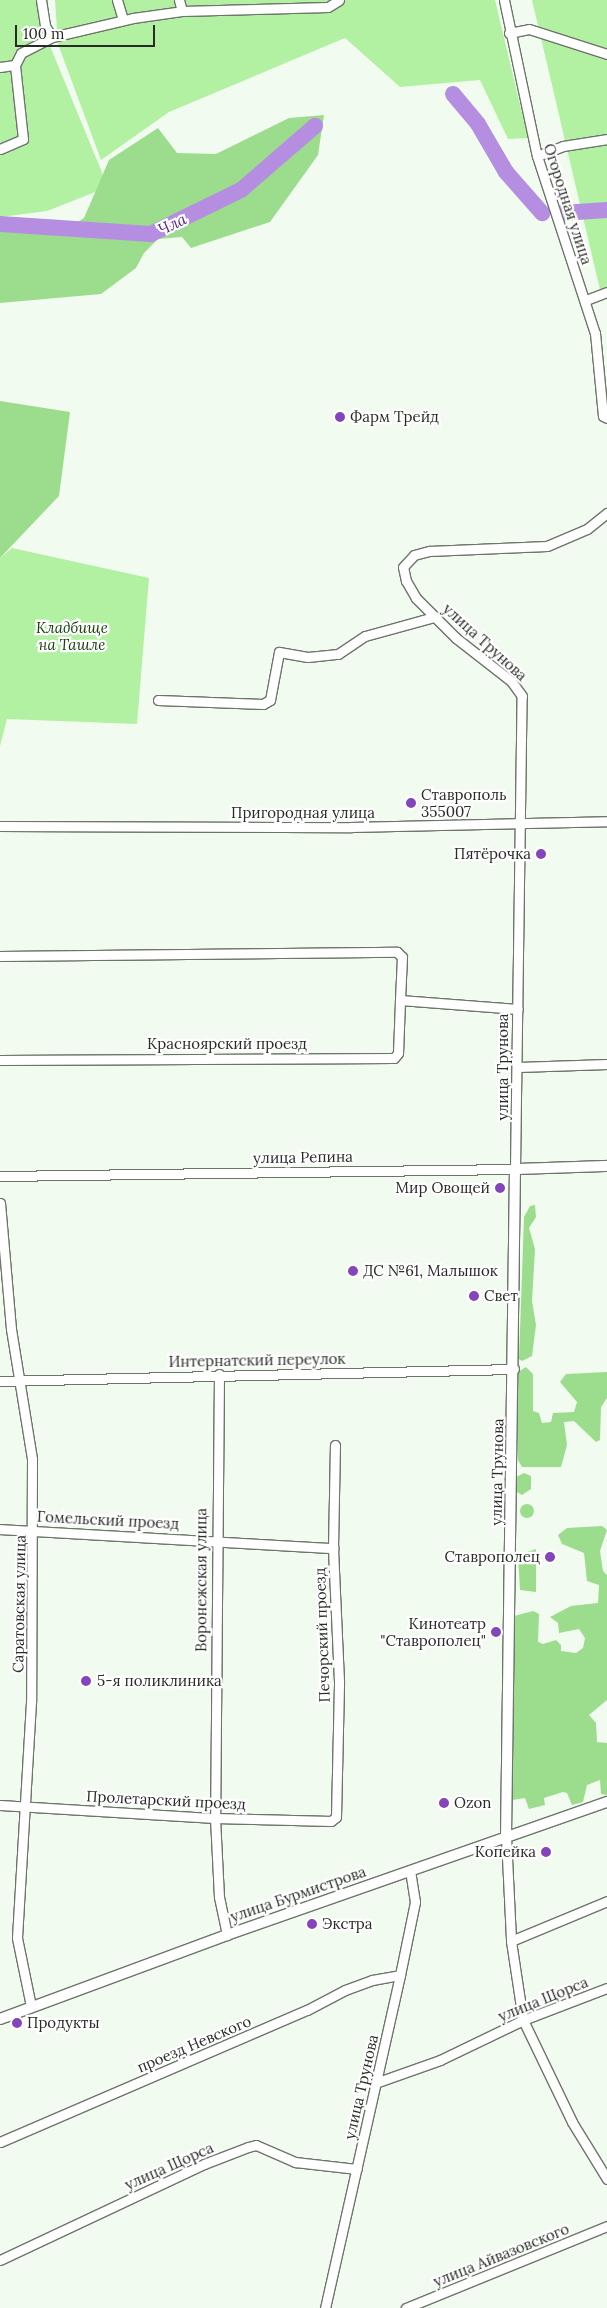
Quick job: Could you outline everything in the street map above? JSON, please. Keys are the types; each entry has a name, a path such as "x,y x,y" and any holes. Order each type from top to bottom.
{"street":[{"path":"40,0 45,26 52,37"},
{"path":"117,0 123,20"},
{"path":"179,0 182,11"},
{"path":"0,149 23,139 15,65 21,53 52,37 123,20 182,11 242,4 301,4 328,7 339,0"},
{"name":"Огородная улица","path":"504,0 509,32 537,156 586,300 599,361 605,417"},
{"path":"509,32 529,29 607,54"},
{"path":"0,67 15,65"},
{"path":"537,156 563,146 607,139"},
{"path":"586,300 607,292"},
{"name":"улица Трунова","path":"506,1838 514,1369 515,1169 522,822 522,696 511,681 434,617 416,598 403,574 406,562 414,555 460,548 547,546 587,529 607,513"},
{"path":"158,700 263,704 270,700 279,652 308,657 338,654 365,636 434,617"},
{"name":"Пригородная улица","path":"0,826 351,827 607,821"},
{"name":"Красноярский проезд","path":"0,956 397,952 402,957 398,1053 394,1058 0,1060"},
{"path":"400,1000 518,1009"},
{"path":"518,1067 607,1064"},
{"name":"улица Репина","path":"0,1176 607,1166"},
{"name":"Саратовская улица","path":"0,1203 12,1329 22,1381 32,1459 34,1530 31,1702 17,1938 31,2006"},
{"name":"Интернатский переулок","path":"0,1381 219,1374 514,1369"},
{"name":"Воронежская улица","path":"219,1374 215,1540 214,1818 219,1897 227,1935"},
{"name":"Печорский проезд","path":"332,1821 336,1817 339,1681 333,1548 336,1445"},
{"name":"Гомельский проезд","path":"0,1529 333,1548"},
{"name":"улица Бурмистрова","path":"0,2019 227,1935 607,1802"},
{"name":"Пролетарский проезд","path":"0,1805 25,1805 214,1818 332,1821"},
{"path":"506,1838 511,1941 524,2020 572,2122 607,2179"},
{"name":"улица Трунова","path":"324,2308 378,2082 400,1975 414,1902 410,1871"},
{"path":"511,1941 607,1901"},
{"name":"проезд Невского","path":"0,2142 307,2010 345,1990 372,1980 400,1975"},
{"name":"улица Щорса","path":"378,2082 440,2060 524,2020 607,1988"},
{"name":"улица Щорса","path":"0,2260 204,2164 248,2147 256,2145 295,2162 357,2169"},
{"name":"улица Айвазовского","path":"406,2308 607,2226"}],"green space":[{"path":"0,0 48,0 50,46 108,187 47,211 0,217"},
{"path":"55,0 495,0 528,138 508,139 480,80 400,87 345,38 169,112 101,160 58,44"},
{"path":"532,0 607,0 607,296 602,298"},
{"path":"324,115 318,155 270,222 191,248 182,237 158,239 144,253 136,268 101,294 0,303 0,217 59,220 69,227 84,218 109,160 158,128 177,153 216,154 289,118"},
{"path":"0,401 70,412 59,496 0,558"},
{"name":"Кладбище на Ташле","path":"12,548 149,578 137,724 7,719 0,746 0,558"},
{"path":"535,1205 536,1217 529,1228 535,1249 532,1301 536,1325 532,1356 522,1361 519,1359 524,1217 530,1206"},
{"path":"526,1367 533,1374 533,1411 539,1413 542,1423 551,1422 553,1413 574,1412 577,1402 560,1382 566,1374 607,1372 607,1398 601,1407 600,1440 596,1442 574,1421 564,1422 567,1445 561,1467 522,1467 518,1460 518,1372"},
{"path":"524,1473 531,1476 531,1489 522,1495 515,1491 516,1477"},
{"path":"524,1504 530,1504 534,1511 530,1518 524,1518 520,1514 520,1508"},
{"path":"602,1526 607,1530 600,1551 603,1571 607,1575 607,1700 589,1715 596,1723 597,1742 607,1743 607,1795 601,1794 600,1780 587,1785 583,1802 572,1805 567,1793 563,1792 544,1798 545,1805 529,1809 525,1798 512,1800 514,1616 533,1611 539,1614 538,1642 543,1644 556,1640 561,1645 561,1651 576,1653 583,1648 585,1638 579,1629 559,1633 558,1623 550,1617 571,1606 598,1603 599,1585 587,1581 584,1553 562,1544 558,1535 567,1528"},
{"path":"536,1549 536,1592 520,1590 518,1555"}],"waterway":[{"name":"Чла","path":"453,94 478,124 506,172 542,213"},
{"name":"Чла","path":"0,224 151,234 241,190 315,126"},
{"name":"Чла","path":"562,213 607,210"}],"place":[{"name":"Фарм Трейд","path":"340,417"},
{"name":"Ставрополь 355007","path":"411,803"},
{"name":"Пятёрочка","path":"541,854"},
{"name":"Мир Овощей","path":"500,1188"},
{"name":"ДС №61, Малышок","path":"353,1271"},
{"name":"Свет","path":"474,1296"},
{"name":"Ставрополец","path":"550,1557"},
{"name":"Кинотеатр \"Ставрополец\"","path":"496,1632"},
{"name":"5-я поликлиника","path":"86,1681"},
{"name":"Ozon","path":"444,1803"},
{"name":"Копейка","path":"546,1852"},
{"name":"Экстра","path":"312,1924"},
{"name":"Продукты","path":"17,2023"}]}
